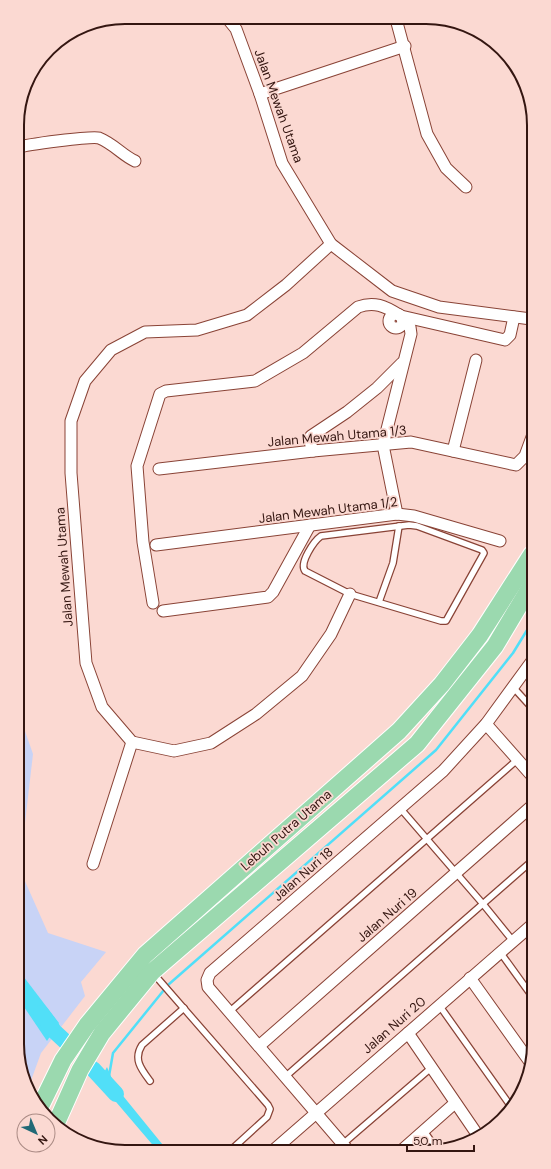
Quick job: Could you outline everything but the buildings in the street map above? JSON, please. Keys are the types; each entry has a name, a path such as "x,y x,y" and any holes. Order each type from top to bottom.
{"main road":[{"name":"Lebuh Putra Utama","path":"43,1103 63,1060 87,1025 145,955 399,731 442,684 480,635 527,562"},
{"name":"Lebuh Putra Utama","path":"58,1120 80,1070 102,1033 157,977 417,744 496,646 527,593"}],"street":[{"name":"Jalan Mewah Utama","path":"232,24 236,29 260,94 282,163 331,244 392,291 439,307 524,318"},
{"path":"398,24 405,46 427,134 446,168 466,187"},
{"path":"260,94 405,46"},
{"path":"24,147 98,137 114,145 125,157 135,162"},
{"name":"Jalan Mewah Utama","path":"132,742 102,707 86,663 71,473 71,421 85,381 111,350 145,332 197,330 247,315 286,285 331,244"},
{"path":"368,304 378,311 407,343"},
{"path":"153,603 143,542 136,466 160,394 166,391 255,382 303,353 358,307 368,304 381,305 401,316 410,327 411,334 407,343 383,445 397,514"},
{"path":"392,326 391,316 401,316 505,340 524,318"},
{"path":"453,451 476,360"},
{"path":"313,451 310,442 311,436 353,407 377,388 402,363"},
{"name":"Jalan Mewah Utama 1/3","path":"159,469 313,451 411,442 516,465 525,456 527,451"},
{"name":"Jalan Mewah Utama 1/2","path":"156,545 397,514 414,516 500,541"},
{"path":"163,611 268,597 273,592 310,525"},
{"path":"93,864 132,742 174,751 211,743 256,714 302,676 331,634 350,594"},
{"name":"Jalan Nuri 18","path":"341,1145 208,987 207,980 210,973 443,771 486,724 527,668"},
{"path":"486,724 527,771"},
{"name":"Jalan Nuri 19","path":"259,1046 527,810"},
{"name":"Jalan Nuri 20","path":"279,1145 315,1112 527,929"},
{"path":"470,978 526,1057"},
{"path":"408,1032 476,1132"},
{"path":"407,1145 456,1103"}],"lane":[{"path":"379,602 393,563 399,526"},
{"path":"399,526 418,526 482,550 484,553 446,621 441,621 350,594 303,569 303,564 315,540 321,536 399,526"},
{"path":"514,687 527,702"},
{"path":"229,1012 517,760"},
{"path":"400,808 456,872 513,941"},
{"path":"285,1077 527,865"},
{"path":"500,952 527,990"},
{"path":"157,977 270,1109 267,1117 236,1145"},
{"path":"439,1005 508,1103"},
{"path":"150,1081 138,1061 139,1049 142,1044 184,1008"},
{"path":"345,1145 431,1068"},
{"path":"424,1131 434,1144"}],"shaded area":[{"path":"24,728 33,754 24,832"},
{"path":"24,879 48,933 106,952 81,982 85,996 41,1053 31,1080 27,1070 24,1044"}],"water":[{"path":"24,977 59,1023 47,1041 24,1007"},
{"path":"107,1067 115,1086 163,1145 153,1145 99,1082"}],"waterway":[{"path":"109,1076 113,1053 168,985 436,750 513,653 527,630"},
{"path":"41,1013 54,1031 68,1044"},
{"path":"93,1069 116,1094"}]}
